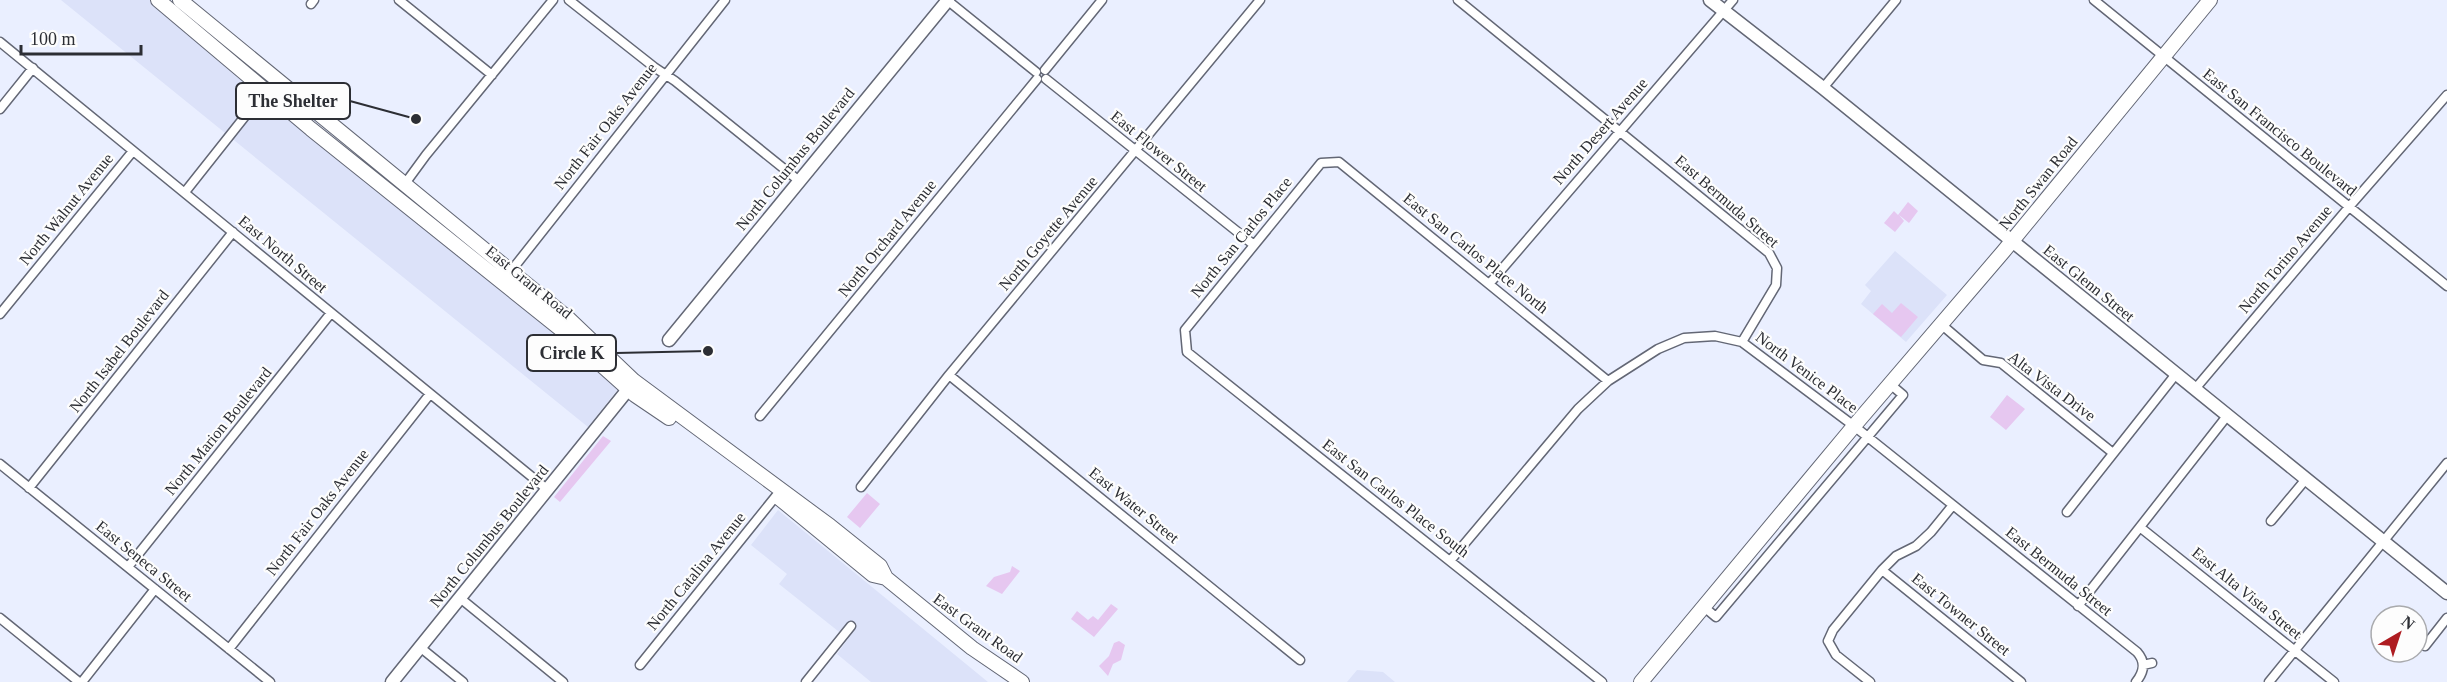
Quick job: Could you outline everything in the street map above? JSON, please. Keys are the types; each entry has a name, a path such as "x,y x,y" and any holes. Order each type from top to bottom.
{"main road":[{"name":"East Grant Road","path":"158,0 265,91 568,335 776,496 873,575 886,578"},
{"name":"East Grant Road","path":"180,0 569,319 631,385 830,526 880,566 886,578 1014,679"},
{"name":"North Swan Road","path":"1641,682 1854,426 2012,242 2210,0"}],"street":[{"path":"399,0 492,75"},
{"path":"404,185 553,0"},
{"path":"569,0 798,180"},
{"name":"North Fair Oaks Avenue","path":"511,271 664,74 725,0"},
{"name":"East Flower Street","path":"947,0 1254,245"},
{"name":"North Columbus Boulevard","path":"669,340 947,0"},
{"name":"North Orchard Avenue","path":"760,416 1102,0"},
{"name":"North Goyette Avenue","path":"861,487 949,375 1260,0"},
{"name":"East Bermuda Street","path":"1458,0 1770,253 1777,267 1776,285 1742,342"},
{"name":"East Glenn Street","path":"1710,0 1823,88 2447,593"},
{"name":"North Desert Avenue","path":"1490,283 1734,0"},
{"path":"1823,88 1896,0"},
{"name":"East San Francisco Boulevard","path":"2094,0 2447,286"},
{"name":"East North Street","path":"0,42 548,490"},
{"path":"0,109 33,68"},
{"path":"185,192 265,91"},
{"name":"North Torino Avenue","path":"2194,389 2447,95"},
{"name":"North Walnut Avenue","path":"0,314 133,151"},
{"name":"East San Carlos Place North","path":"1321,163 1339,162 1608,381"},
{"name":"North San Carlos Place","path":"1185,330 1321,163"},
{"name":"North Isabel Boulevard","path":"29,488 233,232"},
{"name":"North Marion Boulevard","path":"128,567 331,313"},
{"name":"Alta Vista Drive","path":"1942,325 1983,360 2001,363 2113,453"},
{"name":"East San Carlos Place South","path":"1185,330 1188,352 1602,682"},
{"path":"1450,561 1578,409 1608,381 1658,349 1684,338 1715,336 1742,342"},
{"name":"North Venice Place","path":"1742,342 1854,426"},
{"path":"2067,512 2176,374"},
{"name":"East Water Street","path":"949,375 1300,660"},
{"path":"1704,607 1716,617 1869,438 1903,395 1890,384"},
{"name":"North Columbus Boulevard","path":"392,682 631,385"},
{"name":"North Fair Oaks Avenue","path":"229,649 430,394"},
{"path":"2078,606 2227,416"},
{"name":"East Bermuda Street","path":"1854,426 2137,652 2146,663 2136,682"},
{"path":"2269,682 2447,463"},
{"name":"East Seneca Street","path":"0,464 270,682"},
{"path":"2271,522 2306,479"},
{"name":"North Catalina Avenue","path":"640,665 776,496"},
{"path":"1870,682 1836,655 1824,641 1882,570 1896,556 1916,546 1953,505"},
{"name":"East Alta Vista Street","path":"2141,528 2334,682"},
{"name":"East Towner Street","path":"1882,570 2021,682"},
{"path":"0,618 80,682 155,589"},
{"path":"460,598 563,682"},
{"path":"2429,641 2447,618"},
{"path":"806,682 851,626"},
{"path":"420,648 463,682"}],"shaded area":[{"path":"61,0 164,0 398,193 621,385 588,427"},
{"path":"1908,202 1918,211 1909,223 1899,215 1904,221 1895,232 1884,223 1894,211 1898,215"},
{"path":"1895,251 1947,295 1906,342 1861,304 1871,291 1865,285"},
{"path":"1901,303 1918,317 1901,337 1873,314 1882,304 1892,313"},
{"path":"2007,395 2025,409 2006,430 1990,417"},
{"path":"603,436 611,441 560,502 554,497"},
{"path":"867,493 880,504 860,528 847,517"},
{"path":"778,510 988,682 871,682 837,654 848,639 779,584 787,574 751,545"},
{"path":"1012,566 1020,571 1002,594 986,586 994,577 1010,572"},
{"path":"1111,604 1118,609 1094,637 1071,619 1077,611 1088,620 1093,616 1098,620"},
{"path":"1119,641 1125,645 1121,660 1113,664 1108,676 1099,666 1109,656 1114,643"},
{"path":"1357,670 1383,672 1395,682 1347,682"}],"place":[{"name":"The Shelter","path":"416,119"},
{"name":"Circle K","path":"708,351"}]}
